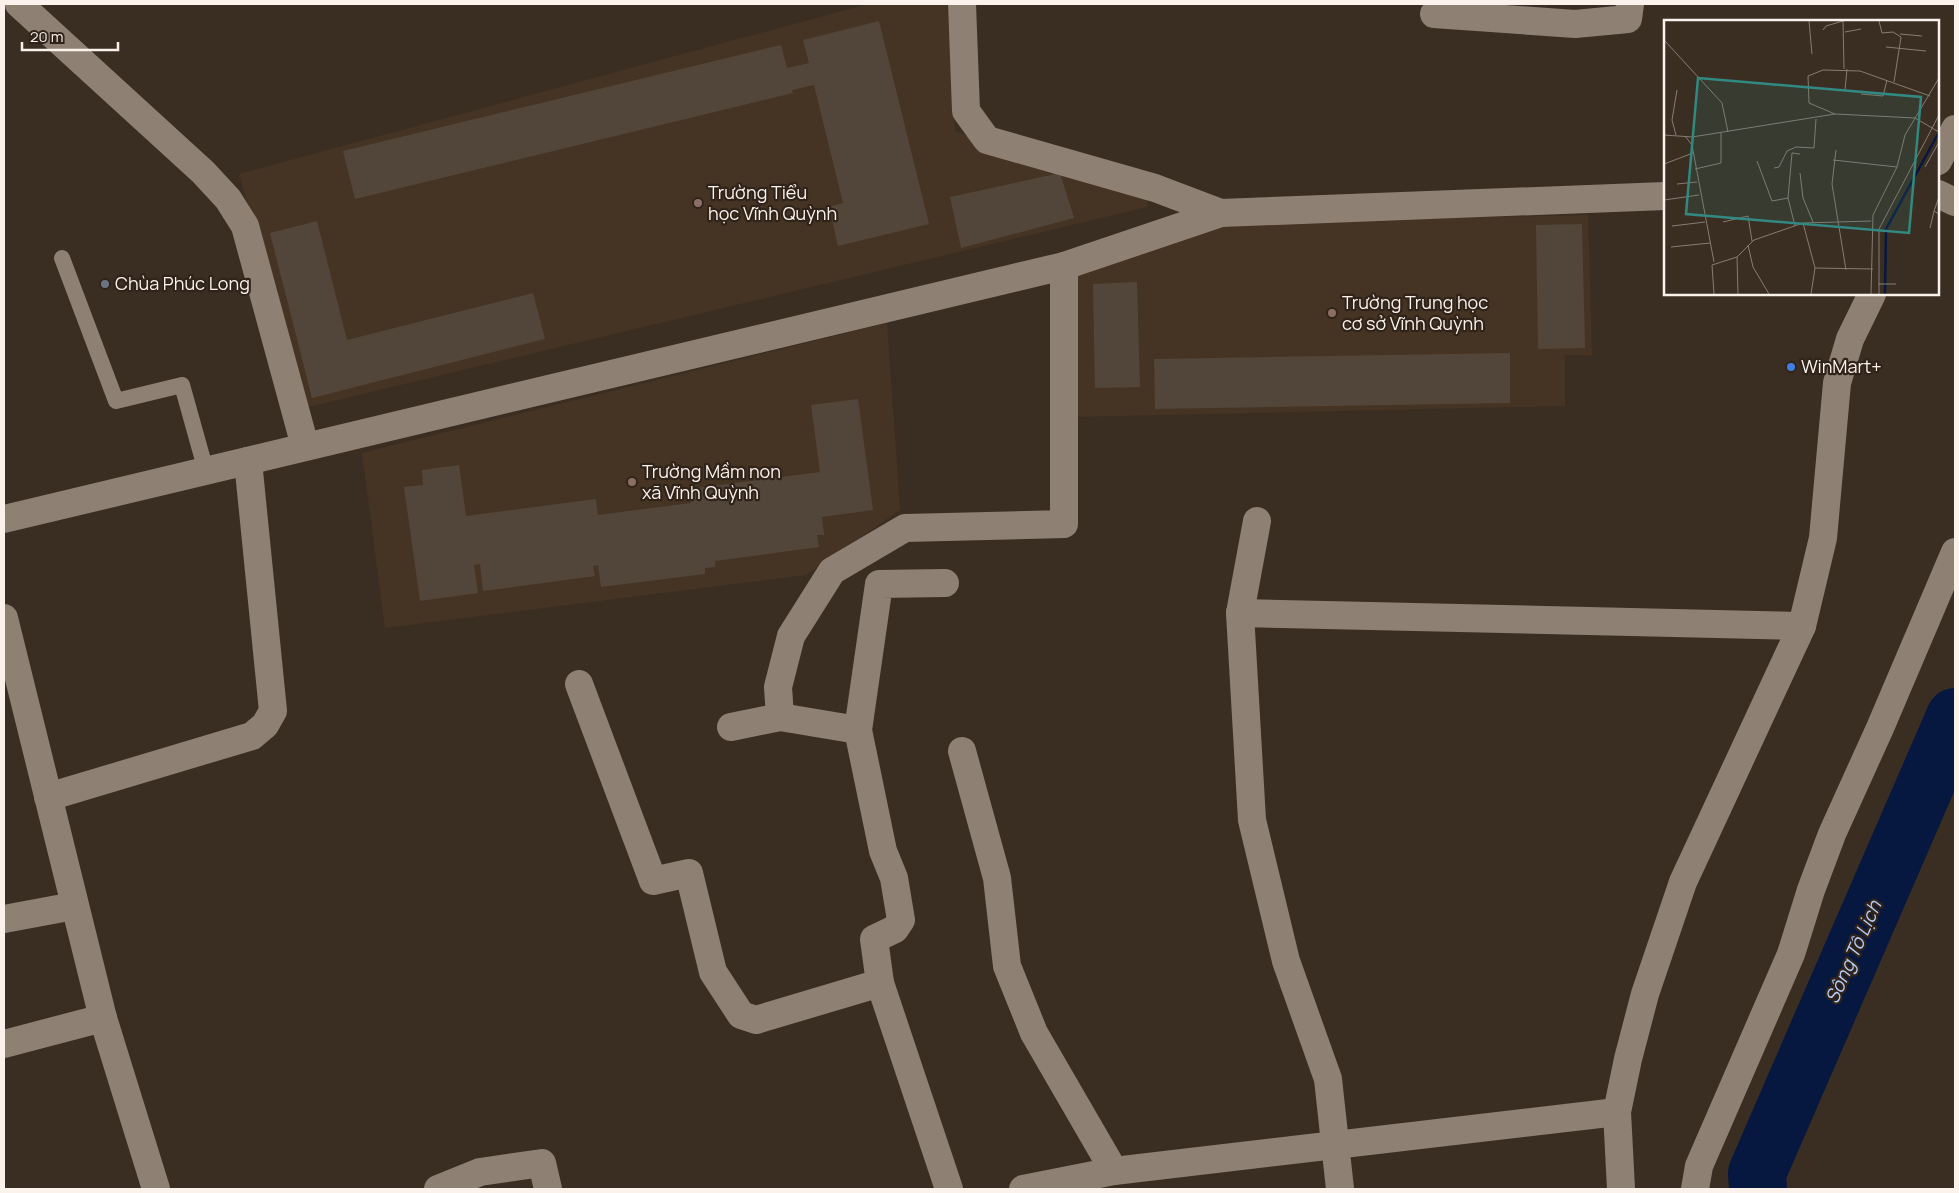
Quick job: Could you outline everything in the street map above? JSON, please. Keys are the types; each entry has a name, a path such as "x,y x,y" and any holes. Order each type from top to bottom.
{"street":[{"path":"19,4 203,172 228,200 245,226 305,446"},
{"path":"962,4 966,111 987,140 1156,188 1221,212"},
{"path":"1434,14 1575,24 1628,19 1630,4"},
{"path":"1939,158 1955,129"},
{"path":"1939,194 1955,202"},
{"path":"4,519 1064,266 1221,212 1664,196"},
{"path":"780,717 778,687 791,636 832,571 905,528 1064,524 1064,266"},
{"path":"1620,1189 1617,1112 1645,994 1684,882 1802,626 1823,538 1837,383 1850,339 1872,295"},
{"path":"48,797 252,736 265,725 273,711 248,461"},
{"path":"1257,521 1240,613 1252,820 1286,961 1328,1079 1340,1189"},
{"path":"1695,1189 1699,1166 1791,954 1811,890 1832,834 1880,728 1955,552"},
{"path":"945,584 879,584 858,730 883,851 894,878 901,920 895,929 874,939 880,983 949,1189"},
{"path":"1240,613 1802,626"},
{"path":"4,618 9,661 48,797 103,1018 156,1189"},
{"path":"579,684 653,881 689,874 712,972 741,1015 756,1020 880,983"},
{"path":"731,727 780,717 858,730"},
{"path":"962,751 998,878 1007,966 1034,1033 1114,1171"},
{"path":"4,919 74,906"},
{"path":"4,1044 103,1018"},
{"path":"1026,1189 1114,1171 1617,1112"},
{"path":"438,1189 480,1172 542,1163 548,1189"}],"lane":[{"path":"62,258 116,400 182,385 206,471"}],"shaded area":[{"name":"Trường Tiểu học Vĩnh Quỳnh","path":"868,4 947,4 955,131 1148,199 1147,207 308,407 239,174"},
{"name":"Trường Trung học cơ sở Vĩnh Quỳnh","path":"1588,215 1592,355 1565,355 1565,406 1071,417 1074,271 1227,223"},
{"name":"Trường Mầm non xã Vĩnh Quỳnh","path":"887,323 900,510 806,575 385,628 362,453"}],"building":[{"path":"879,21 929,224 838,246 829,207 843,203 814,85 792,90 793,93 355,199 343,151 781,45 787,68 809,63 803,40"},
{"path":"1060,173 1074,218 961,248 950,197"},
{"path":"317,221 347,340 533,293 545,339 312,398 270,233"},
{"path":"1582,224 1585,348 1538,349 1536,225"},
{"path":"1137,282 1140,387 1095,388 1093,284"},
{"path":"1510,353 1510,403 1155,409 1154,359"},
{"path":"858,399 873,510 822,517 824,535 817,535 819,547 715,561 715,567 705,568 705,574 601,587 598,565 593,566 595,576 483,591 480,564 474,565 478,593 420,601 404,487 423,485 422,470 459,465 466,516 596,499 598,515 691,503 689,489 820,472 811,405"}],"waterway":[{"name":"Sông Tô Lịch","path":"1758,1189 1757,1173 1955,717"}],"place":[{"name":"Trường Tiểu học Vĩnh Quỳnh","path":"698,203"},
{"name":"Chùa Phúc Long","path":"105,284"},
{"name":"Trường Trung học cơ sở Vĩnh Quỳnh","path":"1332,313"},
{"name":"WinMart+","path":"1791,367"},
{"name":"Trường Mầm non xã Vĩnh Quỳnh","path":"632,482"}]}
